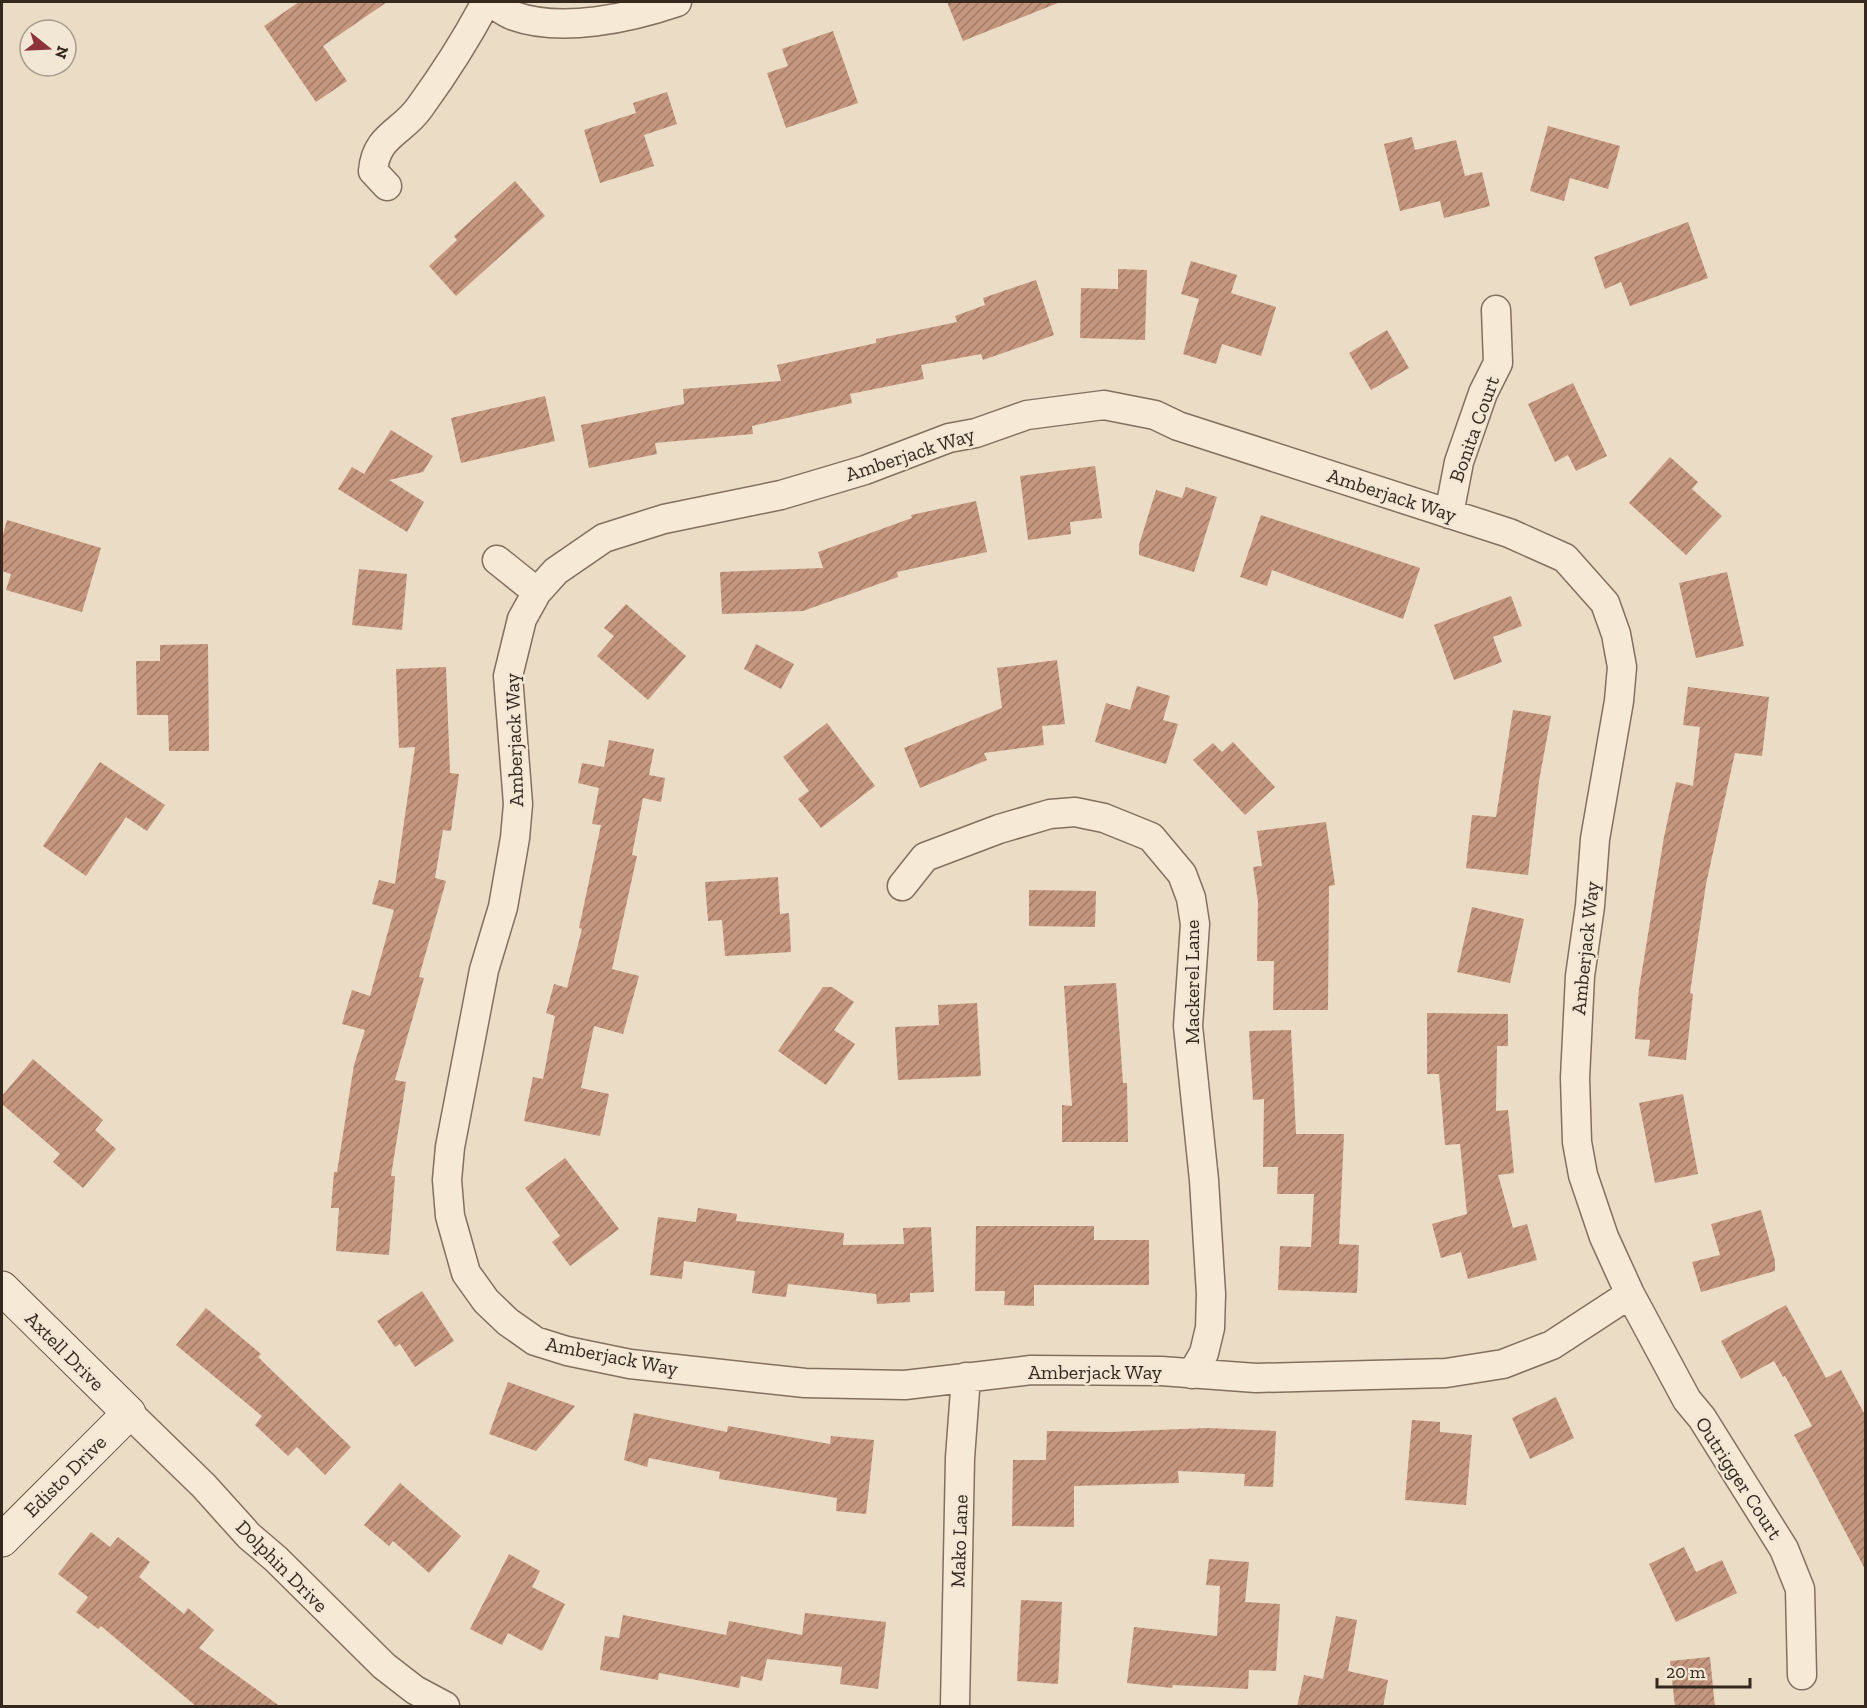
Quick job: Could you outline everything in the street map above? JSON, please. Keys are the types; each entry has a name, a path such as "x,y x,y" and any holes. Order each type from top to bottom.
{"street":[{"path":"387,186 373,171 374,154 387,138 418,110 488,2 513,15 544,22 614,21 677,2"},
{"name":"Bonita Court","path":"1449,514 1459,462 1483,393 1498,363 1496,310"},
{"name":"Amberjack Way","path":"1104,405 1155,415 1178,426 1509,533 1565,558 1605,603 1616,634 1622,667 1619,701 1595,839 1590,906 1580,976 1575,1078 1577,1142 1583,1175 1604,1237 1630,1294 1572,1334 1503,1364 1446,1373 1266,1377 1161,1371 1031,1370 905,1385 805,1383 630,1364 567,1351 535,1341 508,1322 486,1301 466,1273 450,1216 447,1180 450,1147 484,970 503,907 515,838 518,804 508,676 513,647 522,619 537,592 556,571 604,538 664,519 802,489 1027,415 1104,405"},
{"path":"497,561 537,592"},
{"name":"Mackerel Lane","path":"902,886 925,857 999,829 1050,814 1075,812 1104,818 1151,837 1182,874 1191,898 1195,924 1188,1026 1204,1180 1211,1293 1210,1328 1204,1353 1192,1374"},
{"name":"Axtell Drive","path":"2,1288 129,1413"},
{"name":"Outrigger Court","path":"1630,1294 1687,1400 1702,1418 1784,1549 1800,1589 1802,1676"},
{"name":"Mako Lane","path":"955,1707 960,1458 966,1377"},
{"name":"Edisto Drive","path":"2,1540 129,1413"},
{"name":"Dolphin Drive","path":"129,1413 204,1486 249,1536 276,1558 384,1666 416,1690 445,1707"}],"building":[{"path":"299,2 387,2 323,46 347,81 316,102 264,26"},
{"path":"947,2 1058,2 1058,3 963,41"},
{"path":"833,31 858,103 786,128 767,73 788,66 782,49"},
{"path":"667,92 677,124 644,135 654,166 600,183 584,130 636,113 633,103"},
{"path":"1548,126 1620,146 1608,189 1570,178 1564,201 1530,191"},
{"path":"1412,137 1415,150 1456,140 1465,176 1482,172 1490,206 1444,218 1440,201 1400,211 1384,144"},
{"path":"515,181 545,216 456,296 429,266 457,240 454,236"},
{"path":"1688,222 1708,278 1630,306 1621,282 1605,289 1594,257"},
{"path":"1191,261 1237,275 1231,293 1276,307 1261,356 1222,344 1216,364 1183,354 1199,299 1181,294"},
{"path":"1118,269 1147,270 1145,340 1080,338 1081,288 1118,289"},
{"path":"1036,280 1054,335 983,360 981,354 921,365 924,379 850,394 852,403 752,426 753,434 655,443 657,454 589,468 581,425 684,404 683,389 781,381 777,365 876,343 876,339 957,322 955,316 985,305 983,298"},
{"path":"1387,330 1409,368 1371,390 1349,353"},
{"path":"1573,383 1607,456 1576,471 1568,455 1555,462 1528,404"},
{"path":"545,396 555,441 461,463 451,418"},
{"path":"391,430 433,456 423,472 389,480 424,502 407,532 338,489 352,467 364,474"},
{"path":"1670,457 1698,482 1692,489 1722,516 1686,555 1629,503"},
{"path":"1095,466 1102,518 1070,522 1071,534 1028,540 1020,476"},
{"path":"1186,487 1217,497 1194,572 1139,555 1139,545 1156,490 1182,498"},
{"path":"976,501 987,552 897,572 898,577 803,611 722,614 720,572 823,568 818,552 912,518 911,515"},
{"path":"1261,515 1420,568 1403,619 1272,570 1267,586 1240,577"},
{"path":"7,520 101,548 82,612 6,590 11,574 2,571 2,538"},
{"path":"359,569 407,574 402,630 352,625"},
{"path":"1727,572 1744,646 1696,658 1679,583"},
{"path":"1511,596 1522,626 1493,637 1502,662 1454,680 1434,625"},
{"path":"626,604 686,656 648,700 597,656 614,636 604,628"},
{"path":"208,644 209,751 169,751 168,715 137,715 136,661 160,661 160,645"},
{"path":"756,644 794,664 781,689 744,669"},
{"path":"1057,660 1065,724 1042,726 1044,745 984,753 987,760 920,788 904,748 1002,708 997,668"},
{"path":"446,667 450,773 459,774 451,831 443,830 435,878 446,881 419,977 424,978 395,1080 406,1082 391,1176 395,1176 389,1255 336,1251 339,1208 331,1208 334,1172 337,1172 354,1065 365,1030 342,1024 352,990 370,996 394,910 372,904 379,880 395,884 415,747 399,748 396,669"},
{"path":"1137,686 1170,696 1163,720 1178,724 1166,764 1095,742 1106,703 1130,710"},
{"path":"1688,687 1769,697 1762,756 1735,753 1706,884 1690,993 1693,994 1686,1060 1648,1056 1650,1040 1635,1039 1639,989 1664,837 1676,782 1693,786 1700,727 1683,725"},
{"path":"1513,710 1551,716 1539,781 1528,875 1466,868 1472,815 1496,817"},
{"path":"827,723 875,786 821,828 798,799 809,791 783,757"},
{"path":"609,740 654,749 649,775 665,778 661,802 643,798 632,855 637,856 612,969 639,976 623,1034 594,1026 581,1088 609,1094 600,1136 524,1121 533,1077 543,1079 555,1016 546,1013 554,984 567,988 582,929 579,928 601,825 592,824 599,788 578,783 582,763 604,767"},
{"path":"1233,742 1275,787 1245,815 1193,760 1213,743 1222,752"},
{"path":"100,762 165,805 147,831 126,817 86,876 43,846"},
{"path":"1326,822 1335,885 1329,886 1328,1010 1273,1010 1274,961 1257,961 1258,902 1253,867 1262,866 1257,831"},
{"path":"778,877 780,914 789,913 791,952 725,956 722,920 708,921 705,882"},
{"path":"1029,890 1096,891 1095,927 1029,926"},
{"path":"1472,907 1524,919 1510,983 1457,972"},
{"path":"1116,983 1123,1083 1127,1083 1128,1142 1062,1142 1062,1105 1072,1106 1064,986"},
{"path":"823,987 832,987 854,1002 834,1030 855,1044 826,1085 778,1051"},
{"path":"977,1003 981,1076 898,1080 895,1027 939,1025 938,1005"},
{"path":"1427,1013 1508,1014 1508,1046 1497,1046 1496,1111 1508,1110 1514,1173 1498,1175 1513,1228 1527,1224 1537,1260 1468,1279 1461,1252 1441,1258 1432,1224 1467,1214 1460,1144 1445,1145 1439,1074 1427,1074"},
{"path":"1291,1030 1296,1134 1344,1134 1339,1244 1359,1245 1357,1293 1278,1290 1280,1246 1311,1247 1314,1194 1277,1194 1278,1167 1263,1167 1264,1099 1253,1100 1249,1031"},
{"path":"33,1059 103,1120 95,1130 116,1149 83,1188 53,1162 60,1154 2,1104 2,1096"},
{"path":"1683,1094 1698,1174 1655,1183 1639,1103"},
{"path":"565,1158 619,1229 570,1266 552,1242 560,1236 525,1188"},
{"path":"698,1208 737,1214 736,1221 844,1233 843,1245 904,1244 903,1228 931,1227 934,1292 910,1293 910,1302 877,1304 876,1294 788,1284 786,1297 752,1293 755,1271 684,1261 682,1279 650,1275 658,1217 696,1222"},
{"path":"1761,1210 1775,1261 1775,1271 1701,1292 1692,1262 1720,1255 1711,1224"},
{"path":"976,1226 1094,1226 1094,1240 1149,1240 1149,1285 1034,1285 1034,1306 1004,1305 1005,1291 975,1291"},
{"path":"422,1291 454,1341 415,1367 400,1344 395,1347 377,1321"},
{"path":"1786,1305 1826,1378 1841,1370 1866,1417 1866,1571 1794,1435 1812,1426 1785,1376 1783,1377 1774,1361 1741,1379 1721,1341"},
{"path":"206,1308 261,1354 258,1357 351,1447 325,1475 297,1447 288,1456 255,1425 262,1416 176,1345"},
{"path":"508,1382 575,1406 536,1451 489,1434"},
{"path":"1556,1397 1574,1438 1530,1459 1512,1418"},
{"path":"634,1413 727,1432 728,1426 830,1444 831,1436 874,1440 866,1514 836,1511 837,1498 719,1479 720,1472 649,1458 647,1467 624,1460"},
{"path":"1412,1420 1440,1422 1440,1432 1472,1435 1466,1505 1405,1500"},
{"path":"1207,1428 1276,1431 1273,1487 1244,1486 1245,1474 1178,1471 1179,1483 1074,1486 1074,1527 1012,1526 1013,1460 1046,1460 1047,1431 1110,1432"},
{"path":"400,1483 461,1536 429,1573 393,1541 389,1546 364,1525"},
{"path":"91,1532 110,1547 118,1537 150,1562 139,1577 184,1614 188,1608 214,1630 199,1648 281,1707 197,1707 101,1626 98,1629 76,1612 88,1597 58,1574"},
{"path":"1684,1547 1696,1572 1722,1560 1737,1593 1676,1622 1649,1564"},
{"path":"509,1554 540,1571 532,1587 565,1604 542,1651 508,1633 502,1645 470,1629"},
{"path":"1209,1559 1249,1562 1245,1602 1280,1604 1276,1671 1249,1670 1248,1689 1173,1685 1172,1688 1127,1683 1134,1627 1217,1636 1220,1586 1206,1585"},
{"path":"1021,1600 1062,1602 1058,1684 1017,1681"},
{"path":"805,1613 886,1622 878,1689 840,1684 842,1667 767,1659 762,1681 741,1676 739,1688 659,1673 658,1680 600,1670 605,1636 619,1638 623,1615 726,1635 729,1621 802,1635"},
{"path":"1336,1616 1357,1620 1348,1671 1388,1680 1383,1707 1297,1707 1304,1675 1323,1679"},
{"path":"1710,1657 1715,1707 1675,1707 1670,1661"}]}
